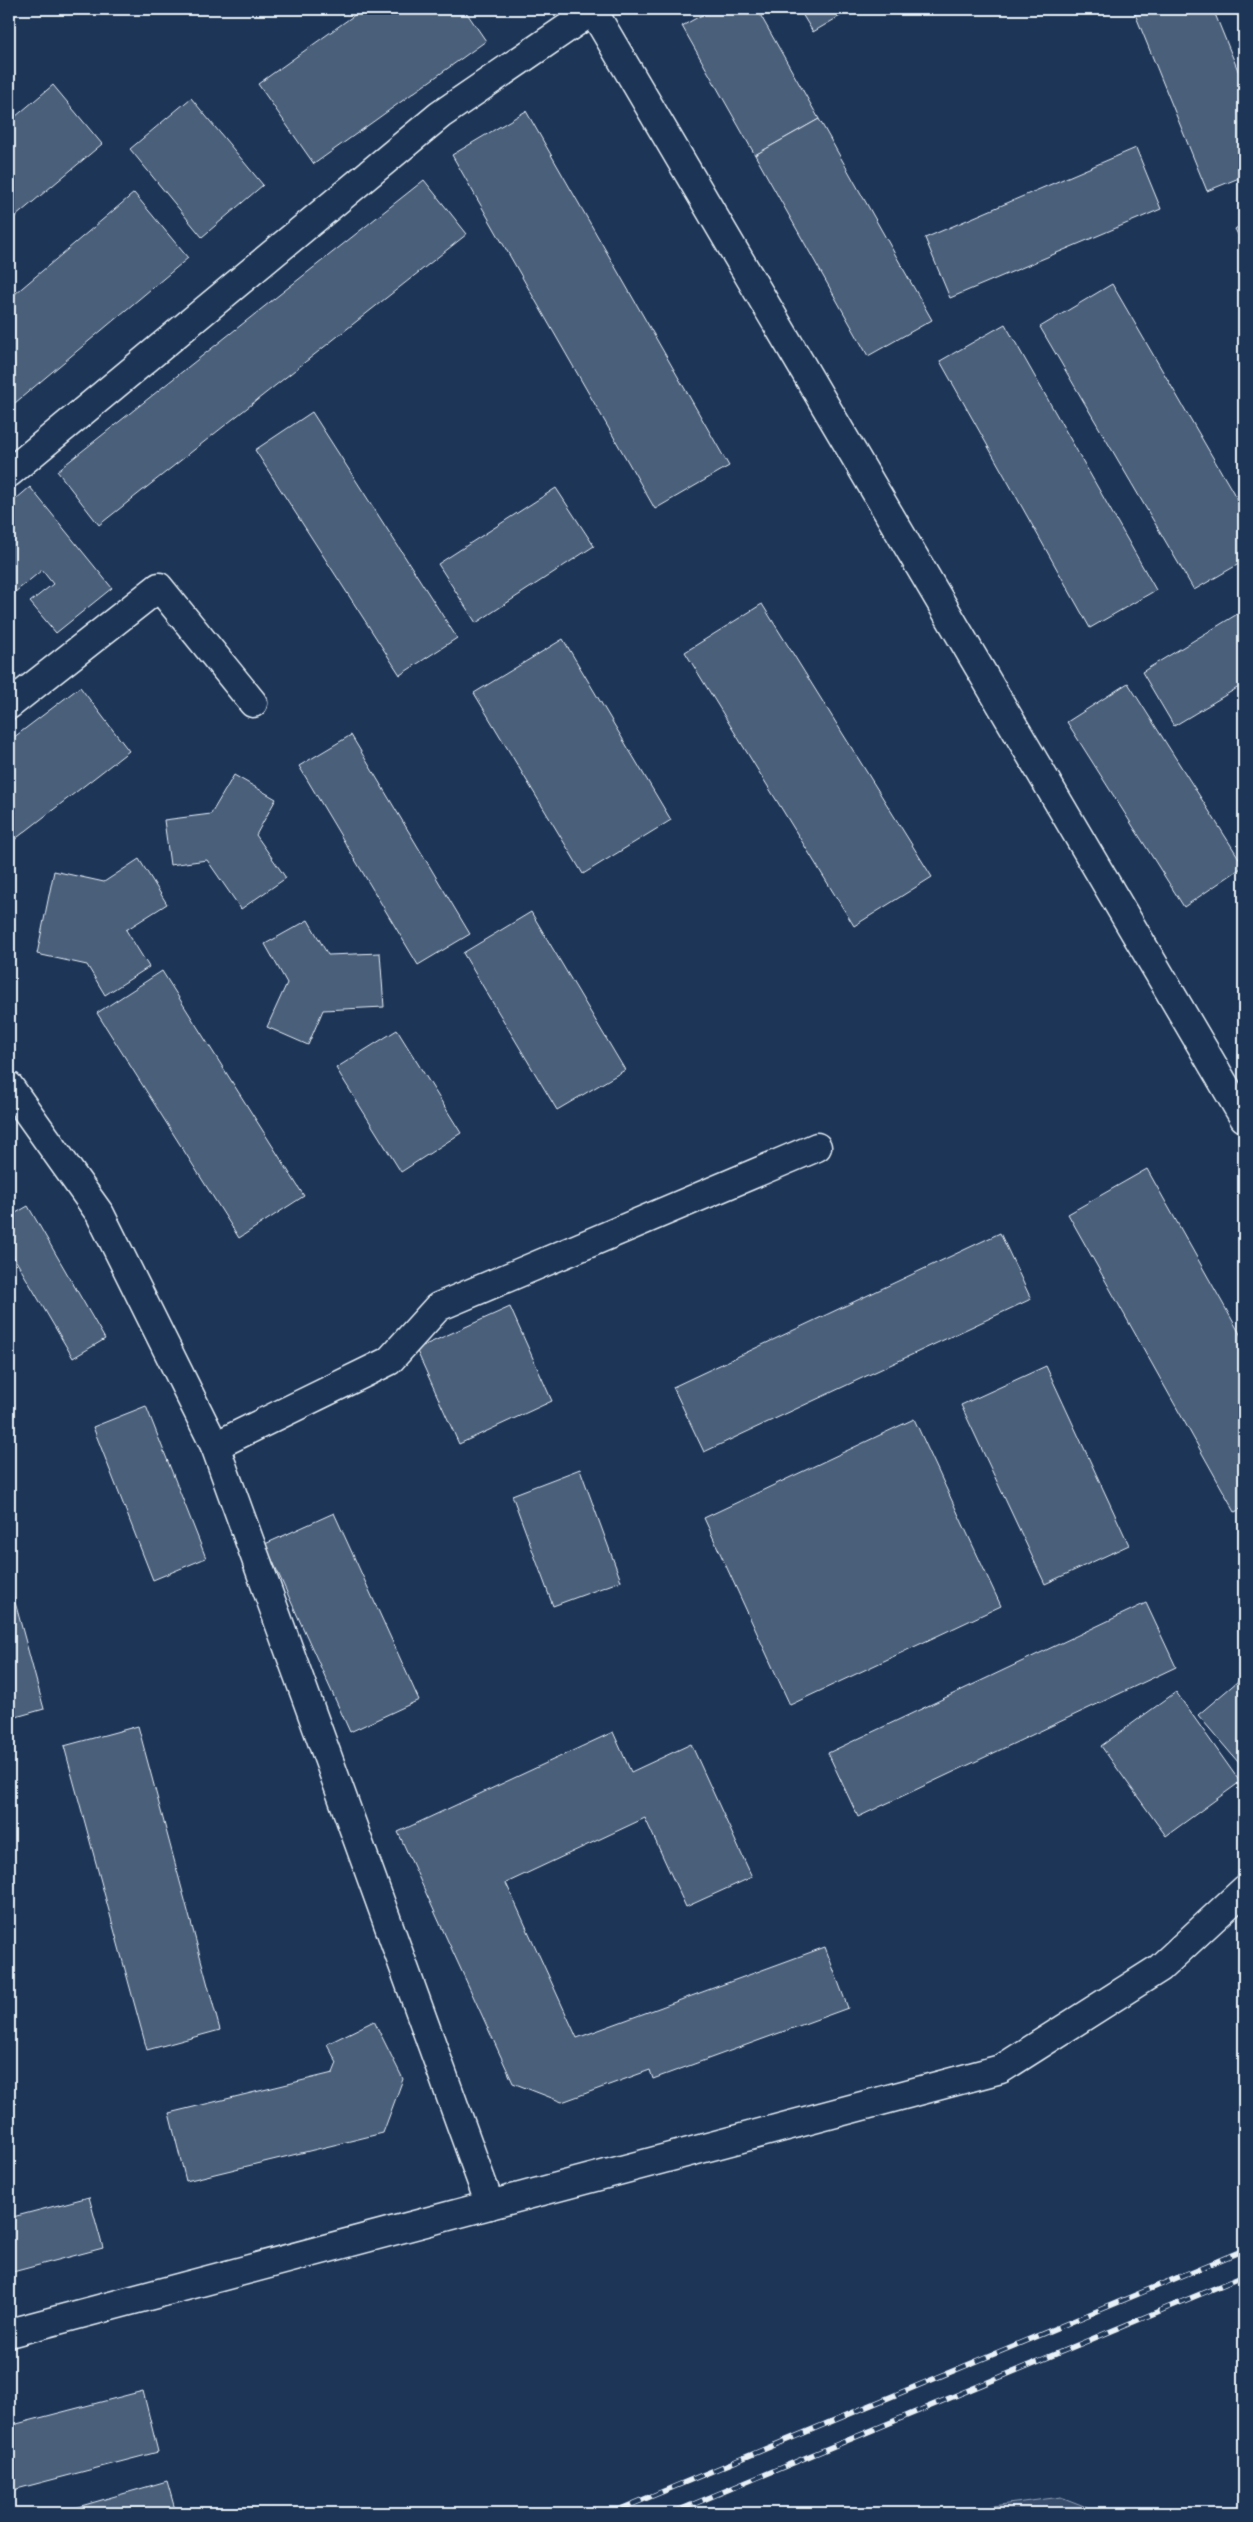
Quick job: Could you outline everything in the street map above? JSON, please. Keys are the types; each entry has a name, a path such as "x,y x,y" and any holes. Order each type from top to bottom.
{"street":[{"path":"9,473 440,115 593,9 1244,1118"},
{"path":"9,705 159,587 253,703"},
{"path":"9,1086 100,1214 215,1446 490,2205"},
{"path":"215,1446 389,1361 438,1307 816,1148"},
{"path":"9,2333 1001,2069 1160,1968 1244,1890"}],"shaded area":[{"path":"1061,2497 1102,2513 939,2513"}],"building":[{"path":"363,9 464,9 486,41 314,164 258,84"},
{"path":"713,9 757,9 819,119 755,155 682,26"},
{"path":"799,9 852,9 813,32"},
{"path":"1133,9 1213,9 1244,85 1244,176 1207,191"},
{"path":"53,85 102,144 9,222 9,122"},
{"path":"191,98 263,185 202,237 130,149"},
{"path":"526,111 729,466 655,509 452,155"},
{"path":"819,119 932,320 868,356 755,155"},
{"path":"1136,148 1161,209 950,298 925,238"},
{"path":"424,180 467,234 99,525 57,471"},
{"path":"134,193 188,258 9,408 9,299"},
{"path":"1244,223 1244,246 1235,229"},
{"path":"1112,284 1244,511 1244,561 1194,590 1040,327"},
{"path":"1005,324 1156,590 1090,628 940,361"},
{"path":"312,412 457,638 400,675 255,450"},
{"path":"30,487 112,588 56,633 30,602 53,584 42,570 9,597 9,505"},
{"path":"556,488 594,546 476,623 438,564"},
{"path":"762,604 932,877 854,926 685,652"},
{"path":"1244,610 1244,684 1174,726 1142,672"},
{"path":"563,639 671,820 583,874 474,693"},
{"path":"1128,683 1244,866 1184,907 1067,722"},
{"path":"80,687 129,751 9,844 9,741"},
{"path":"351,735 470,934 418,965 299,766"},
{"path":"234,775 276,799 256,835 286,878 241,909 207,860 170,865 164,820 211,814"},
{"path":"139,859 167,904 126,930 149,967 105,995 87,965 37,954 54,871 104,882"},
{"path":"531,912 625,1070 557,1110 463,953"},
{"path":"308,920 328,955 380,953 384,1007 323,1010 308,1045 267,1027 287,983 265,944"},
{"path":"162,971 304,1196 239,1238 97,1013"},
{"path":"397,1030 461,1133 401,1172 336,1068"},
{"path":"1147,1169 1244,1341 1244,1507 1235,1512 1068,1214"},
{"path":"28,1206 105,1339 73,1358 9,1249 9,1217"},
{"path":"1000,1233 1031,1299 704,1452 673,1387"},
{"path":"510,1307 552,1401 459,1444 416,1349"},
{"path":"1046,1366 1129,1545 1045,1584 961,1405"},
{"path":"146,1406 206,1558 153,1580 93,1427"},
{"path":"914,1419 1001,1606 790,1705 704,1518"},
{"path":"580,1469 621,1581 553,1606 512,1495"},
{"path":"334,1513 419,1700 350,1732 265,1544"},
{"path":"9,1580 44,1709 9,1719"},
{"path":"1146,1603 1176,1667 858,1817 828,1753"},
{"path":"1244,1676 1244,1769 1198,1715"},
{"path":"1176,1692 1240,1782 1166,1836 1101,1746"},
{"path":"138,1726 220,2030 147,2050 64,1746"},
{"path":"613,1732 631,1772 691,1744 752,1877 686,1907 645,1818 506,1883 577,2038 825,1947 848,2008 653,2079 650,2070 562,2102 513,2083 398,1832"},
{"path":"374,2021 403,2079 383,2133 186,2181 169,2113 333,2073 337,2063 327,2044"},
{"path":"89,2197 103,2248 9,2273 9,2218"},
{"path":"143,2391 158,2452 9,2491 9,2426"},
{"path":"167,2481 176,2513 57,2513"}],"railway":[{"path":"611,2513 1244,2250"},
{"path":"672,2513 1244,2276"}]}
